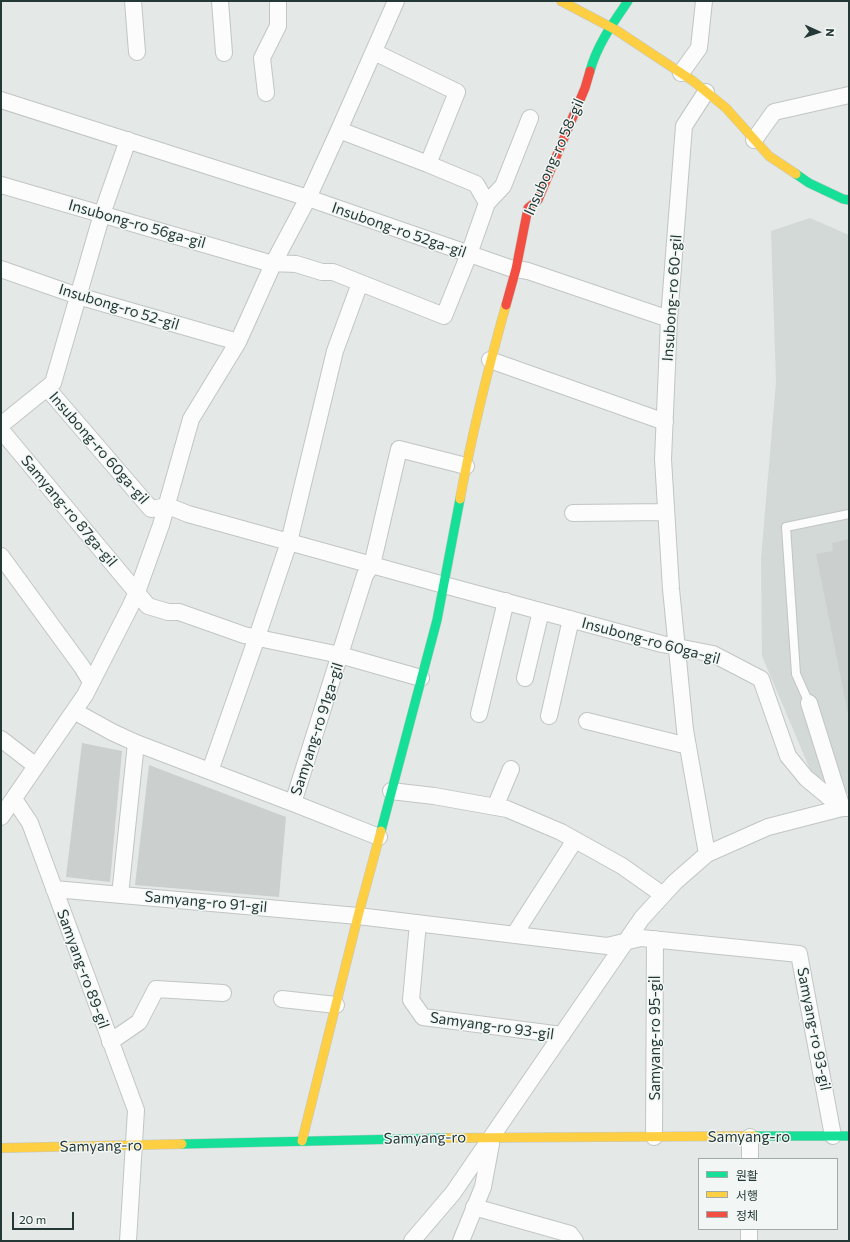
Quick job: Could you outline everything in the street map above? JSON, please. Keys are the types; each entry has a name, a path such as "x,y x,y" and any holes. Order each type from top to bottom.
{"street":[{"path":"133,1 138,52"},
{"path":"220,1 224,53"},
{"path":"266,93 262,58 278,26 278,1"},
{"path":"1,817 74,711 91,682 137,592 168,506 192,419 238,342 274,262 308,198 396,1"},
{"path":"561,1 610,27 681,73 726,108 769,156 809,183 842,199 849,200"},
{"name":"Insubong-ro 58-gil","path":"444,585 471,440 490,360 516,269 528,208 538,200 585,88 593,60 610,27 628,1"},
{"path":"681,73 699,48 704,1"},
{"path":"374,52 457,92 428,164"},
{"name":"Insubong-ro 60-gil","path":"706,92 684,126 669,319 663,460 671,589 688,746 707,854"},
{"path":"754,140 774,112 849,95"},
{"name":"Insubong-ro 52ga-gil","path":"1,100 308,198 469,254 516,269 528,271 669,319"},
{"name":"Insubong-ro 56ga-gil","path":"1,185 269,263 296,264 322,272 333,272 444,316 469,254 487,203 503,186 530,118"},
{"path":"339,130 476,184 487,203"},
{"path":"1,426 53,383 102,214 128,140"},
{"name":"Insubong-ro 52-gil","path":"1,269 78,296 238,342"},
{"path":"210,772 289,542 335,351 360,283"},
{"path":"490,360 665,422"},
{"name":"Insubong-ro 60ga-gil","path":"47,388 151,509 168,506 188,514 444,585 662,644 713,654 761,680 788,756 806,778 846,808"},
{"name":"Samyang-ro 87ga-gil","path":"1,430 137,592"},
{"path":"340,655 365,575 372,565 399,449 466,466"},
{"path":"573,513 666,512"},
{"path":"1,556 82,667 91,682"},
{"path":"302,1141 358,916 437,620 444,585"},
{"path":"137,592 148,606 168,612 179,612 244,634 340,655 422,678"},
{"path":"479,714 506,601"},
{"path":"525,678 541,611"},
{"name":"Insubong-ro 60ga-gil","path":"549,716 571,619"},
{"name":"Samyang-ro 91ga-gil","path":"293,803 340,655"},
{"path":"809,703 846,808"},
{"name":"Samyang-ro 91ga-gil","path":"74,711 112,732 136,743 293,803 379,838"},
{"path":"587,722 688,746"},
{"path":"1,739 36,766"},
{"path":"120,895 136,743"},
{"path":"495,807 511,769"},
{"path":"391,791 434,796 507,809 561,832 622,866 663,895"},
{"name":"Samyang-ro 89-gil","path":"14,799 30,823 136,1110 128,1241"},
{"name":"Samyang-ro 93-gil","path":"412,1241 453,1193 493,1137 642,918 675,882 707,854 768,827 846,808"},
{"path":"514,935 575,840"},
{"name":"Samyang-ro 91-gil","path":"54,889 358,916"},
{"name":"Samyang-ro 93-gil","path":"358,916 607,946 625,943 641,938 800,954 841,1136"},
{"name":"Samyang-ro 93-gil","path":"418,923 411,1000 423,1017 562,1035"},
{"name":"Samyang-ro 95-gil","path":"654,1137 655,939"},
{"path":"110,1042 139,1022 156,989 223,992"},
{"path":"282,999 336,1005"},
{"name":"Samyang-ro","path":"1,1148 493,1137 841,1136"},
{"path":"461,1241 482,1187 493,1137"},
{"path":"750,1137 750,1158"},
{"path":"474,1207 570,1234 575,1241"},
{"path":"749,1230 749,1241"}],"lane":[{"path":"809,703 796,674 786,527 849,514"}],"shaded area":[{"path":"810,218 849,235 849,794 812,774 762,656 761,559 776,382 771,231"}],"building":[{"path":"849,539 848,714 816,554 833,551 832,543"},
{"path":"82,743 122,751 110,882 66,877"},
{"path":"149,765 286,817 279,897 135,885"}],"traffic: fast":[{"path":"590,71 601,43 628,1"},
{"path":"796,174 809,183 843,199 849,200"},
{"path":"381,831 437,620 460,499"},
{"path":"755,1136 849,1136"},
{"path":"182,1144 446,1138"}],"traffic: slow":[{"path":"561,1 616,30 693,81 726,108 769,156 796,174"},
{"path":"460,499 481,401 506,305"},
{"path":"302,1141 358,916 381,831"},
{"path":"446,1138 755,1136"},
{"path":"1,1148 182,1144"}],"traffic: jam":[{"path":"506,305 516,269 528,208 538,200 585,88 590,71"}]}
